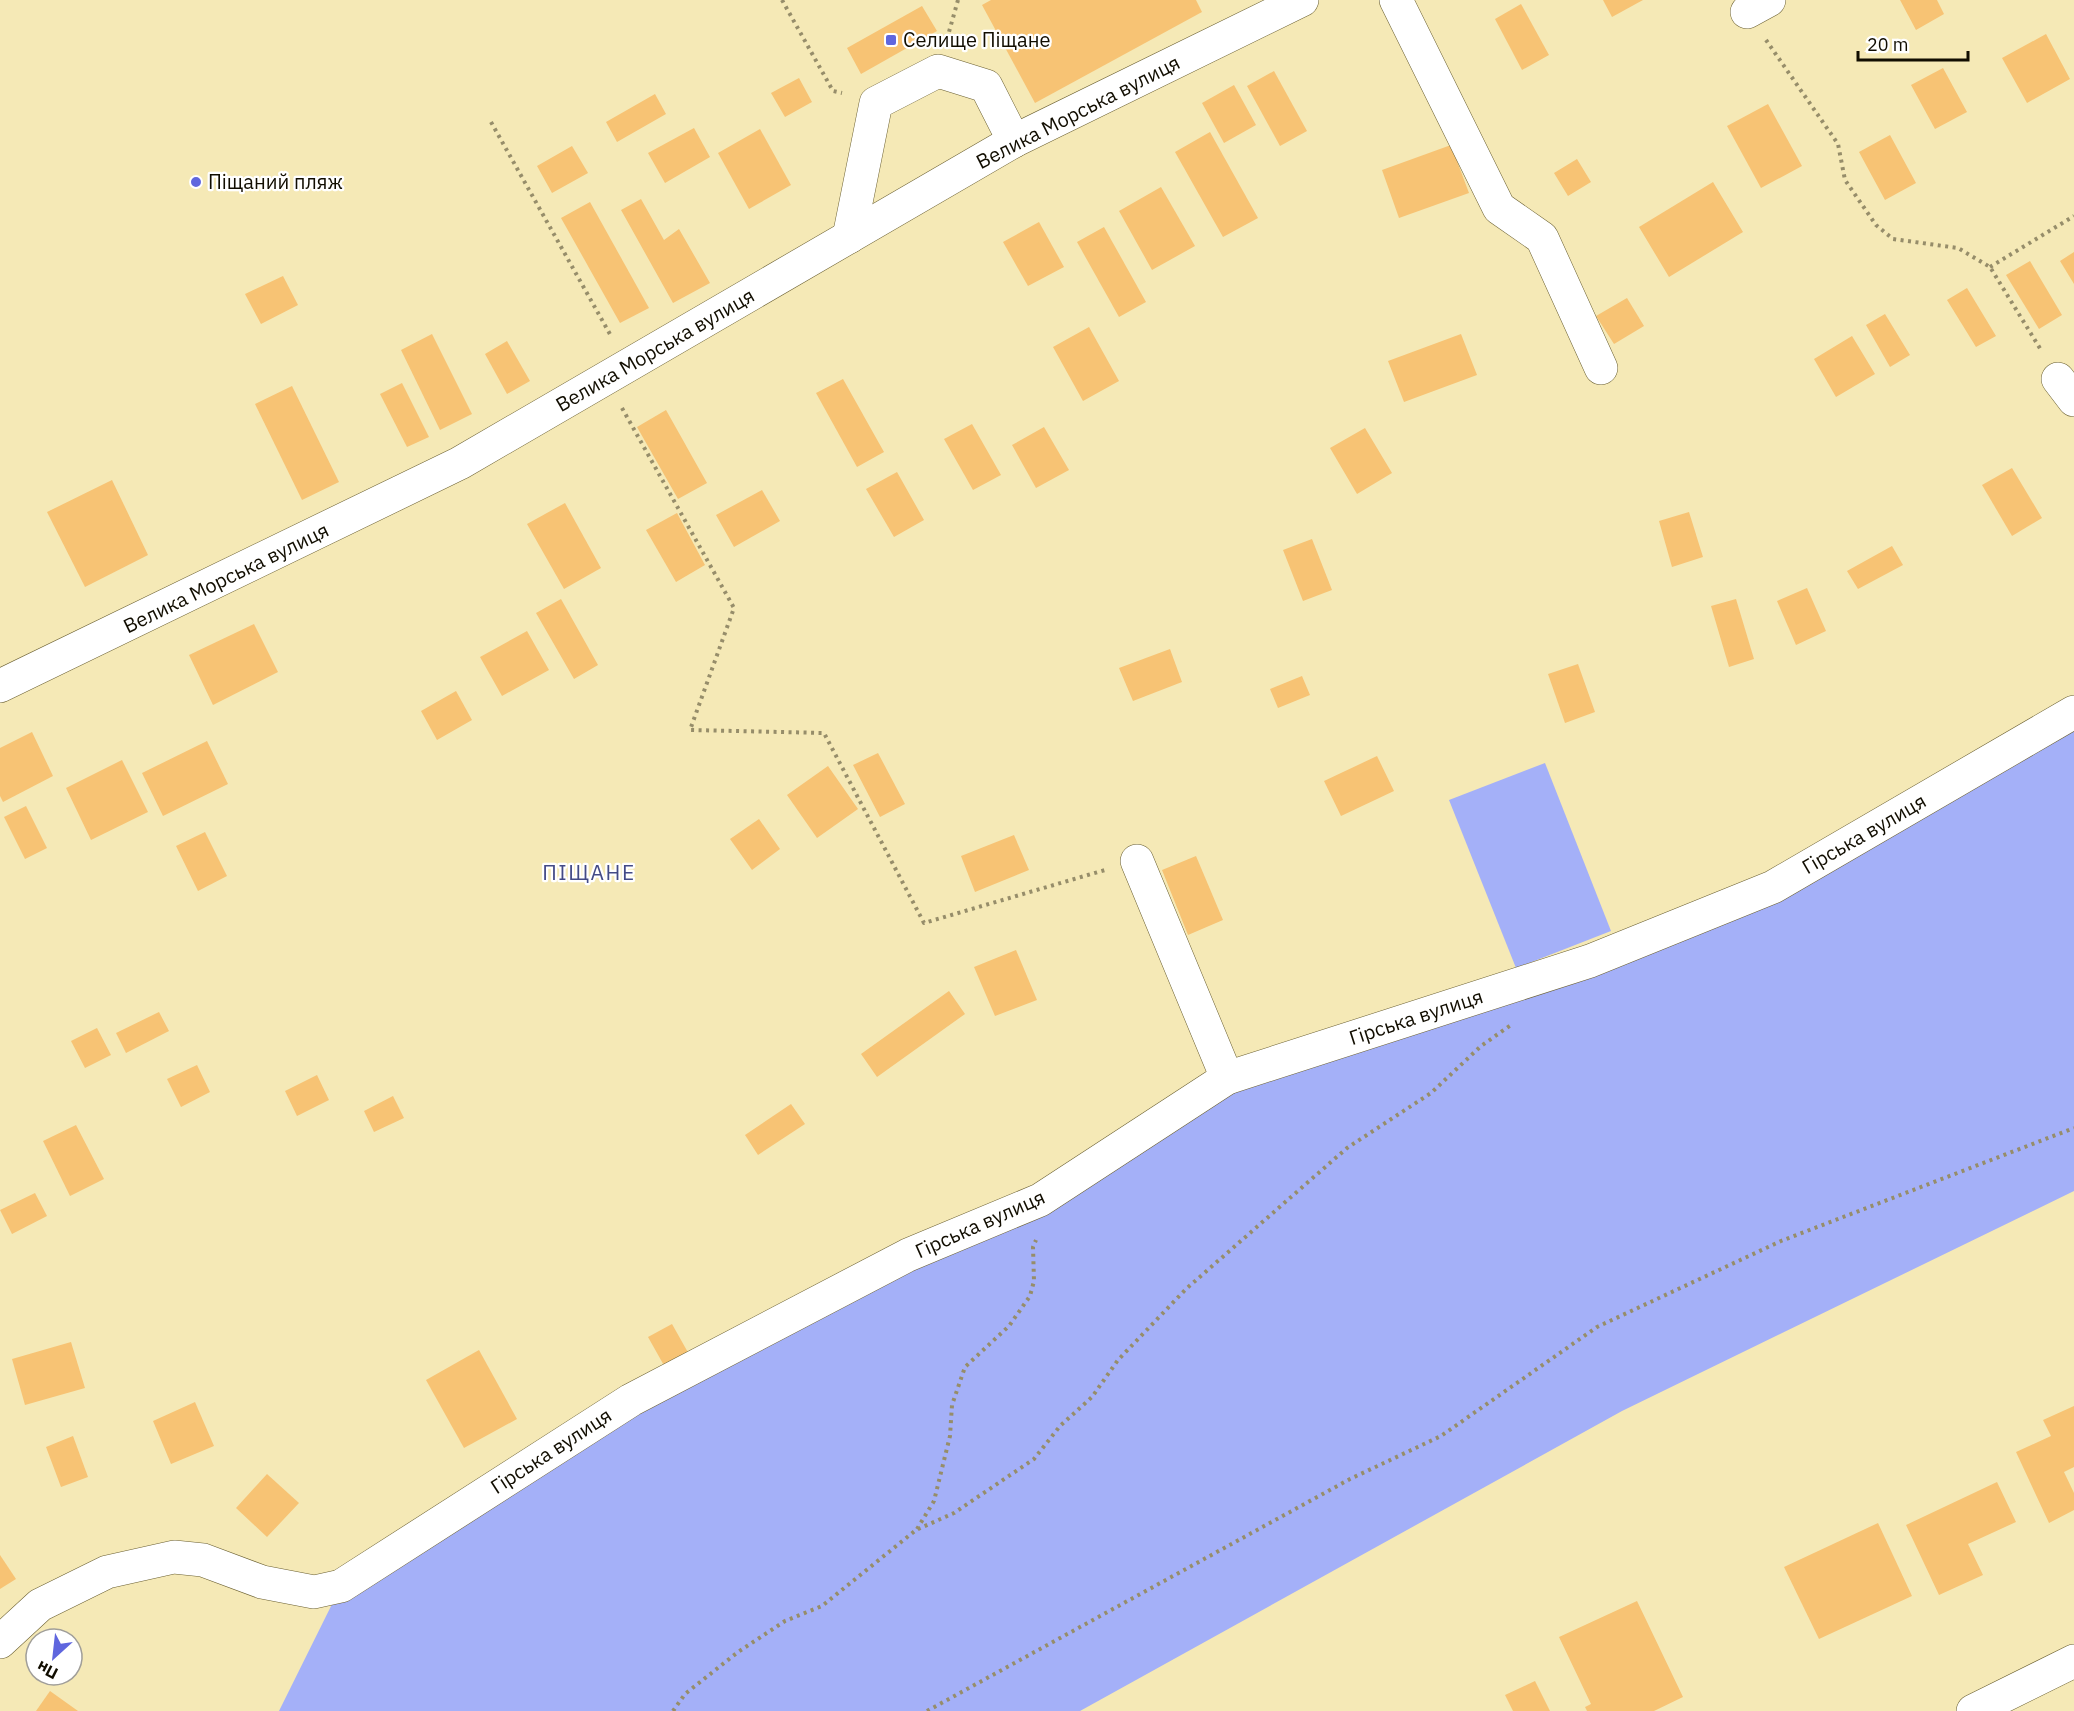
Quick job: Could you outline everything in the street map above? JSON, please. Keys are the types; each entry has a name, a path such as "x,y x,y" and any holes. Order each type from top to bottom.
{"street":[{"name":"Велика Морська вулиця","path":"0,686 460,463 1014,141 1302,0"},
{"path":"1396,0 1499,208 1542,238 1601,368"},
{"path":"849,237 876,104 938,71 986,86 1014,141"},
{"name":"Гірська вулиця","path":"0,1642 40,1605 107,1572 174,1557 203,1560 262,1582 314,1592 341,1586 631,1400 908,1255 1040,1200 1227,1078 1590,961 1773,887 2074,712"},
{"path":"1137,861 1227,1078"},
{"path":"1973,1711 2074,1661"}],"path":[{"path":"782,0 833,91"},
{"path":"1758,6 1838,144 1845,180 1876,225 1893,239 1958,248 1990,267 2066,389"},
{"path":"491,122 734,608 690,730 824,733 924,923 1137,861"},
{"path":"1990,267 2074,216"},
{"path":"673,1711 686,1695 738,1652 785,1621 822,1606 916,1530 954,1513 1034,1459 1060,1426 1092,1397 1118,1360 1186,1289 1347,1148 1431,1093 1481,1046 1516,1021"},
{"path":"927,1711 1350,1479 1441,1437 1597,1327 1781,1241 2074,1128"},
{"path":"916,1530 934,1500 950,1436 952,1405 965,1367 1009,1326 1030,1296 1034,1281 1033,1247 1039,1232"}],"shaded area":[{"path":"2074,712 2074,1191 1622,1411 1080,1711 279,1711 341,1586 908,1255 1227,1078 1773,887"},
{"path":"1545,763 1611,931 1516,968 1449,800"}],"building":[{"path":"991,0 1196,0 1202,12 1035,103 982,5"},
{"path":"1603,0 1643,0 1612,17"},
{"path":"1900,0 1937,0 1944,14 1916,30"},
{"path":"1521,4 1549,55 1522,70 1495,19"},
{"path":"922,6 937,31 861,74 847,48"},
{"path":"2046,34 2070,79 2027,103 2002,58"},
{"path":"1943,68 1967,112 1935,129 1911,85"},
{"path":"1274,71 1307,131 1280,146 1247,86"},
{"path":"799,78 812,102 785,117 771,93"},
{"path":"1234,85 1256,125 1224,143 1202,103"},
{"path":"655,94 666,114 617,142 606,122"},
{"path":"1768,104 1802,166 1761,188 1727,126"},
{"path":"694,128 710,157 665,183 648,153"},
{"path":"760,129 791,185 749,209 718,153"},
{"path":"1210,132 1258,218 1223,237 1175,152"},
{"path":"1890,135 1916,183 1885,200 1859,152"},
{"path":"1451,145 1469,193 1399,218 1382,170"},
{"path":"572,146 588,173 552,193 537,166"},
{"path":"1577,159 1591,182 1568,196 1554,173"},
{"path":"1713,182 1743,232 1669,277 1639,227"},
{"path":"1161,187 1195,246 1152,270 1119,211"},
{"path":"641,199 664,240 679,229 710,283 673,303 621,210"},
{"path":"590,202 649,308 620,323 561,218"},
{"path":"1039,222 1064,267 1028,286 1003,242"},
{"path":"1104,227 1146,302 1119,317 1077,242"},
{"path":"2074,252 2074,284 2060,261"},
{"path":"2030,261 2062,315 2039,329 2006,275"},
{"path":"283,276 298,305 261,324 245,294"},
{"path":"1967,288 1996,336 1976,347 1947,300"},
{"path":"1627,298 1644,326 1614,344 1596,316"},
{"path":"1885,314 1910,355 1890,367 1866,325"},
{"path":"1089,327 1119,381 1083,401 1053,347"},
{"path":"432,334 472,414 440,430 401,350"},
{"path":"1461,334 1477,375 1404,402 1388,361"},
{"path":"1852,336 1875,374 1836,397 1814,359"},
{"path":"507,341 530,381 507,394 485,354"},
{"path":"843,379 884,452 857,467 816,393"},
{"path":"402,383 429,437 407,447 380,394"},
{"path":"292,386 339,482 302,500 255,404"},
{"path":"666,410 707,483 678,499 637,427"},
{"path":"972,424 1001,475 973,490 944,439"},
{"path":"1044,427 1069,470 1036,488 1012,445"},
{"path":"1365,428 1392,473 1357,494 1330,448"},
{"path":"2012,468 2042,518 2012,536 1982,485"},
{"path":"897,472 924,520 894,537 866,489"},
{"path":"112,480 148,555 85,587 47,512"},
{"path":"762,490 780,521 734,547 716,515"},
{"path":"565,503 601,568 564,589 527,524"},
{"path":"1689,512 1703,557 1672,567 1659,521"},
{"path":"677,513 705,565 676,582 646,530"},
{"path":"1312,539 1332,590 1303,601 1283,550"},
{"path":"1892,546 1903,565 1858,589 1847,571"},
{"path":"1807,588 1826,631 1796,645 1777,601"},
{"path":"561,599 598,665 574,679 536,613"},
{"path":"1736,599 1754,659 1729,667 1711,606"},
{"path":"254,624 278,672 213,705 189,655"},
{"path":"527,631 549,670 502,696 480,657"},
{"path":"1170,649 1182,682 1133,701 1119,668"},
{"path":"1578,664 1595,712 1565,723 1548,674"},
{"path":"1302,676 1310,695 1278,708 1270,689"},
{"path":"456,691 472,720 437,740 421,711"},
{"path":"32,732 53,776 3,802 0,796 0,748"},
{"path":"207,741 228,784 163,816 142,773"},
{"path":"878,753 905,804 880,817 853,765"},
{"path":"1377,756 1394,791 1341,816 1324,781"},
{"path":"122,760 148,812 91,840 66,788"},
{"path":"828,766 858,809 817,838 787,795"},
{"path":"26,806 47,848 25,859 4,817"},
{"path":"759,819 780,849 752,870 730,839"},
{"path":"205,832 227,876 198,891 176,846"},
{"path":"1014,835 1029,870 975,892 961,856"},
{"path":"1196,856 1223,920 1188,935 1162,870"},
{"path":"1016,950 1037,1000 995,1016 974,967"},
{"path":"949,991 965,1014 877,1077 861,1054"},
{"path":"159,1012 169,1031 126,1053 116,1033"},
{"path":"97,1028 111,1055 85,1068 71,1041"},
{"path":"197,1065 210,1092 181,1107 167,1079"},
{"path":"317,1075 329,1100 297,1116 285,1091"},
{"path":"393,1096 404,1118 374,1132 364,1111"},
{"path":"791,1104 805,1124 758,1155 745,1135"},
{"path":"76,1125 104,1179 70,1196 43,1141"},
{"path":"35,1193 47,1216 12,1234 0,1210"},
{"path":"672,1324 690,1356 666,1369 648,1337"},
{"path":"71,1342 85,1388 25,1405 12,1359"},
{"path":"479,1350 517,1419 464,1448 426,1380"},
{"path":"195,1402 214,1446 171,1464 153,1421"},
{"path":"2074,1406 2074,1467 2064,1472 2074,1493 2074,1510 2049,1523 2016,1452 2051,1436 2043,1420"},
{"path":"73,1436 88,1477 61,1487 46,1447"},
{"path":"267,1474 299,1503 267,1537 236,1508"},
{"path":"1997,1482 2016,1522 1968,1544 1983,1575 1939,1595 1906,1525"},
{"path":"1878,1523 1912,1596 1819,1639 1784,1567"},
{"path":"0,1555 16,1579 0,1589"},
{"path":"1637,1601 1683,1697 1654,1711 1587,1711 1585,1707 1591,1704 1559,1637"},
{"path":"1535,1681 1550,1711 1513,1711 1505,1695"},
{"path":"50,1691 78,1711 36,1711"}],"place":[{"name":"Селище Піщане","path":"891,40"},
{"name":"Піщаний пляж","path":"196,182"}],"district":[{"name":"ПІЩАНЕ","path":"589,873"}]}
